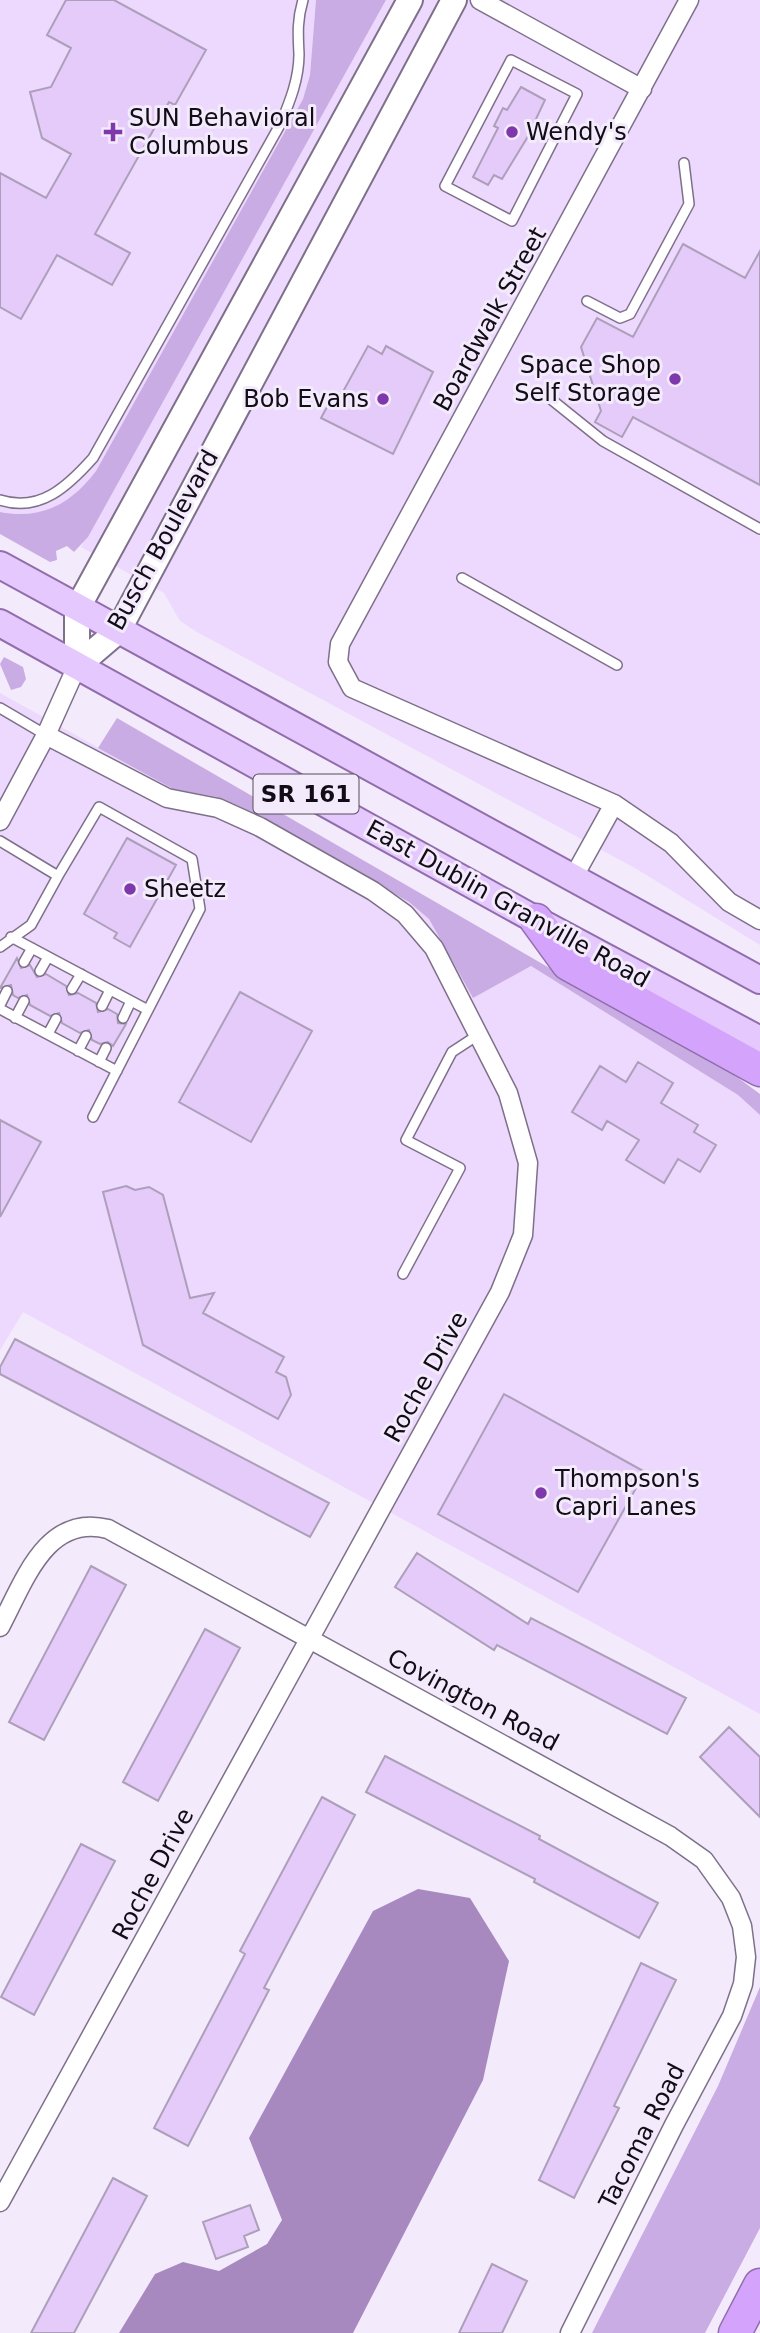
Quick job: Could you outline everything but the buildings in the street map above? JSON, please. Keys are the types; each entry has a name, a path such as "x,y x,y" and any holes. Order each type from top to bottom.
{"highway":[{"path":"536,920 568,964 760,1070"},
{"path":"735,2333 760,2285"}],"main road":[{"name":"Busch Boulevard","path":"77,666 77,609 410,0"},
{"name":"Busch Boulevard","path":"77,666 118,631 454,0"},
{"name":"SR 161","path":"0,565 760,980"},
{"name":"East Dublin Granville Road","path":"0,623 760,1041"}],"street":[{"path":"480,0 642,89"},
{"name":"Boardwalk Street","path":"614,804 352,688 338,662 340,644 689,0"},
{"path":"0,821 46,735 77,666"},
{"name":"Roche Drive","path":"0,2202 500,1292 523,1235 528,1163 508,1093 435,948 405,914 373,891 236,814 167,799 46,735"},
{"path":"573,878 614,804 671,843 729,902 760,920"},
{"name":"Covington Road","path":"0,1627 38,1556 54,1537 93,1525 122,1537 670,1836 704,1860 732,1898 742,1926 746,1957"},
{"name":"Tacoma Road","path":"570,2333 732,2016 743,1984 746,1957"}],"lane":[{"path":"0,500 14,505 42,501 69,485 93,458 281,124 295,91 299,56 296,30 303,0"},
{"path":"511,60 577,94 512,221 446,186 511,60"},
{"path":"587,301 621,318 630,314 689,204 684,163"},
{"path":"552,400 603,441 760,529"},
{"path":"462,578 617,665"},
{"path":"0,708 46,735"},
{"path":"0,947 32,925 99,807 192,859 200,909 93,1117"},
{"path":"0,841 58,876"},
{"path":"11,937 148,1010"},
{"path":"24,962 32,948"},
{"path":"40,971 48,957"},
{"path":"72,989 81,974"},
{"path":"102,1006 110,990"},
{"path":"7,991 0,1007 15,1018 117,1071"},
{"path":"15,1018 24,1001"},
{"path":"123,1018 131,1001"},
{"path":"48,1034 56,1020"},
{"path":"403,1274 460,1168 406,1140 452,1052 478,1035"},
{"path":"78,1051 86,1036"},
{"path":"99,1062 106,1048"}],"shaded area":[{"path":"0,0 316,0 310,75 303,99 96,471 82,490 64,504 41,514 19,516 0,512"},
{"path":"316,0 386,0 88,537 74,552 67,546 56,551 57,560 50,562 0,534 0,512 29,514 54,507 66,501 96,471 303,99 310,75"},
{"path":"386,0 760,0 760,945 635,868 197,632 180,621 164,593 81,547"},
{"path":"4,657 23,667 26,679 21,687 11,690 0,664"},
{"path":"0,693 173,789 217,797 238,806 409,902 429,919 473,997 531,966 738,1095 760,1115 760,1714 23,1312 0,1350"},
{"path":"117,718 733,1074 760,1094 760,1115 738,1095 531,966 473,998 429,919 409,902 238,806 217,797 173,789 98,748"},
{"path":"418,1889 470,1898 509,1961 483,2080 353,2333 119,2333 155,2274 183,2262 219,2271 267,2244 282,2220 249,2138 373,1911"},
{"path":"760,1987 760,2228 705,2333 592,2333 718,2086"}],"place":[{"name":"SUN Behavioral Columbus","path":"113,132"},
{"name":"Wendy's","path":"512,132"},
{"name":"Space Shop Self Storage","path":"675,379"},
{"name":"Bob Evans","path":"383,399"},
{"name":"Sheetz","path":"130,889"},
{"name":"Thompson's Capri Lanes","path":"541,1493"}]}
